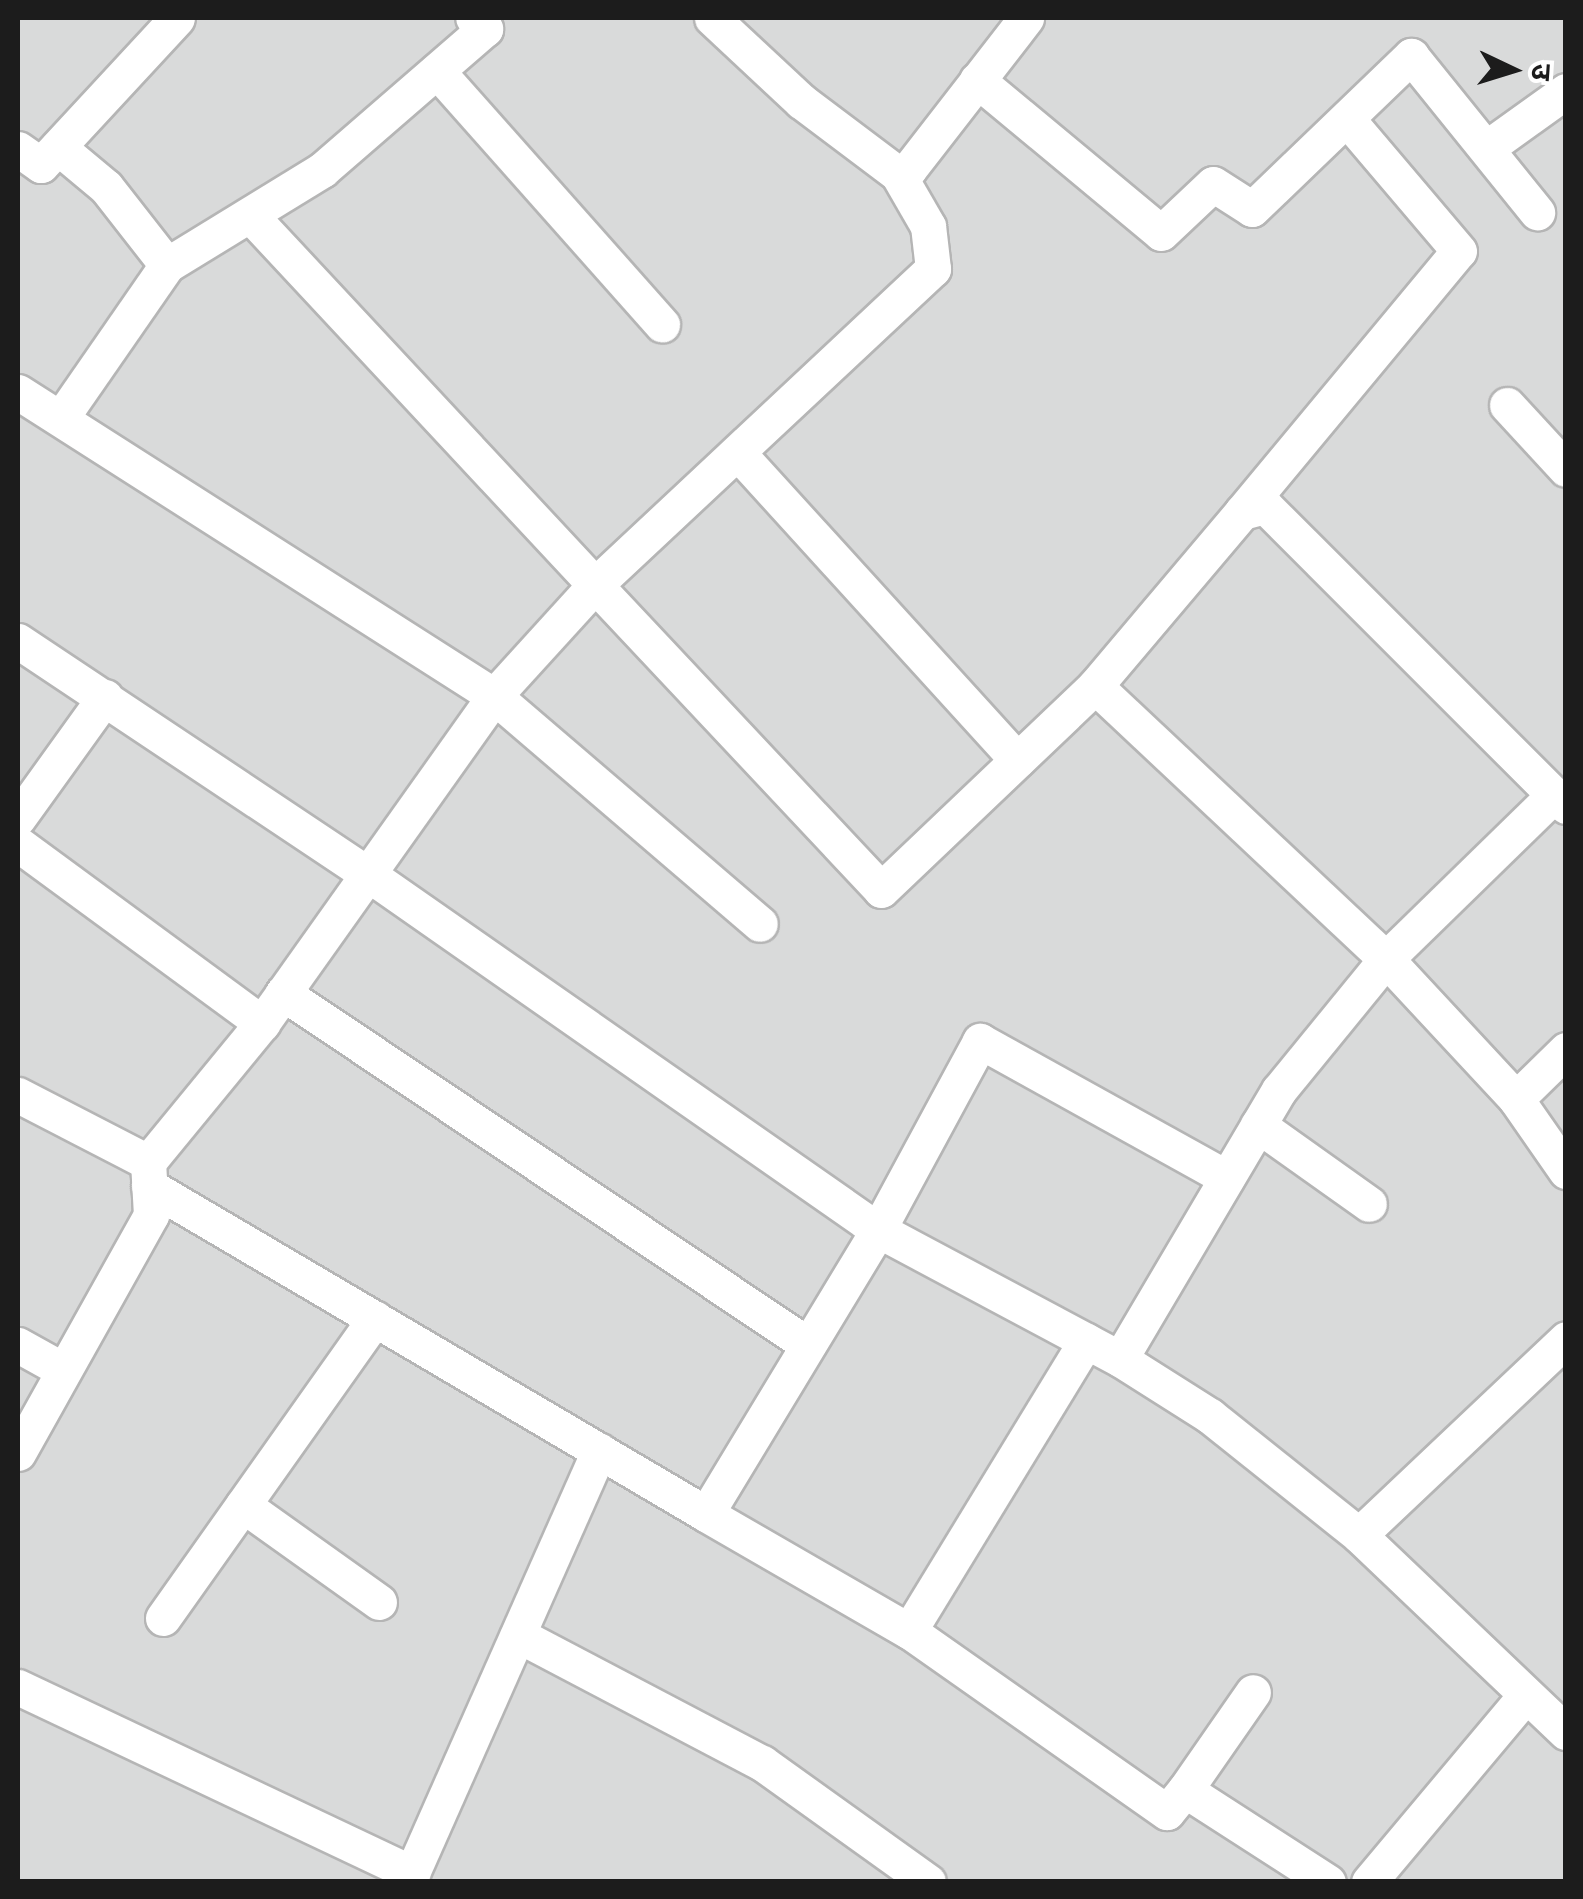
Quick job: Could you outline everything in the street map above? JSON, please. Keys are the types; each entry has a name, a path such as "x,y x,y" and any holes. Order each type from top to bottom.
{"street":[{"path":"18,149 41,164 177,18"},
{"path":"61,418 167,265 322,170 485,28 474,18"},
{"path":"18,1453 150,1215 149,1174 262,1023 494,696 595,585 933,269 928,226 898,174 801,101 712,18"},
{"path":"898,174 910,169 1026,18"},
{"path":"977,80 1161,232 1213,184 1252,210 1411,56 1537,212"},
{"path":"437,71 662,324"},
{"path":"1488,147 1566,91"},
{"path":"252,216 881,890 1095,686 1459,252 1346,119"},
{"path":"58,147 106,188 167,265"},
{"path":"18,392 494,696 760,924"},
{"path":"1506,406 1566,469"},
{"path":"738,453 1018,760"},
{"path":"1120,1359 1258,1125 1386,959 1560,800 1265,506 1242,512"},
{"path":"18,640 368,874 878,1230 1120,1359 1210,1416 1359,1534 1566,1732"},
{"path":"1095,686 1386,959 1516,1099 1566,1171"},
{"path":"18,818 105,696"},
{"path":"18,844 262,1023"},
{"path":"284,992 808,1346"},
{"path":"706,1514 878,1230 980,1041 1227,1178"},
{"path":"1516,1099 1566,1050"},
{"path":"18,1094 374,1319 909,1631 1167,1812 1253,1692"},
{"path":"1258,1125 1369,1204"},
{"path":"163,1618 374,1319"},
{"path":"1359,1534 1566,1339"},
{"path":"909,1631 1086,1341"},
{"path":"18,1345 63,1370"},
{"path":"18,1687 421,1877 518,1634 599,1451"},
{"path":"243,1505 379,1602"},
{"path":"518,1634 762,1763 928,1882"},
{"path":"1370,1882 1526,1695"},
{"path":"1185,1790 1328,1882"}],"shaded area":[{"path":"18,18 1565,18 1565,1881 18,1881"}]}
